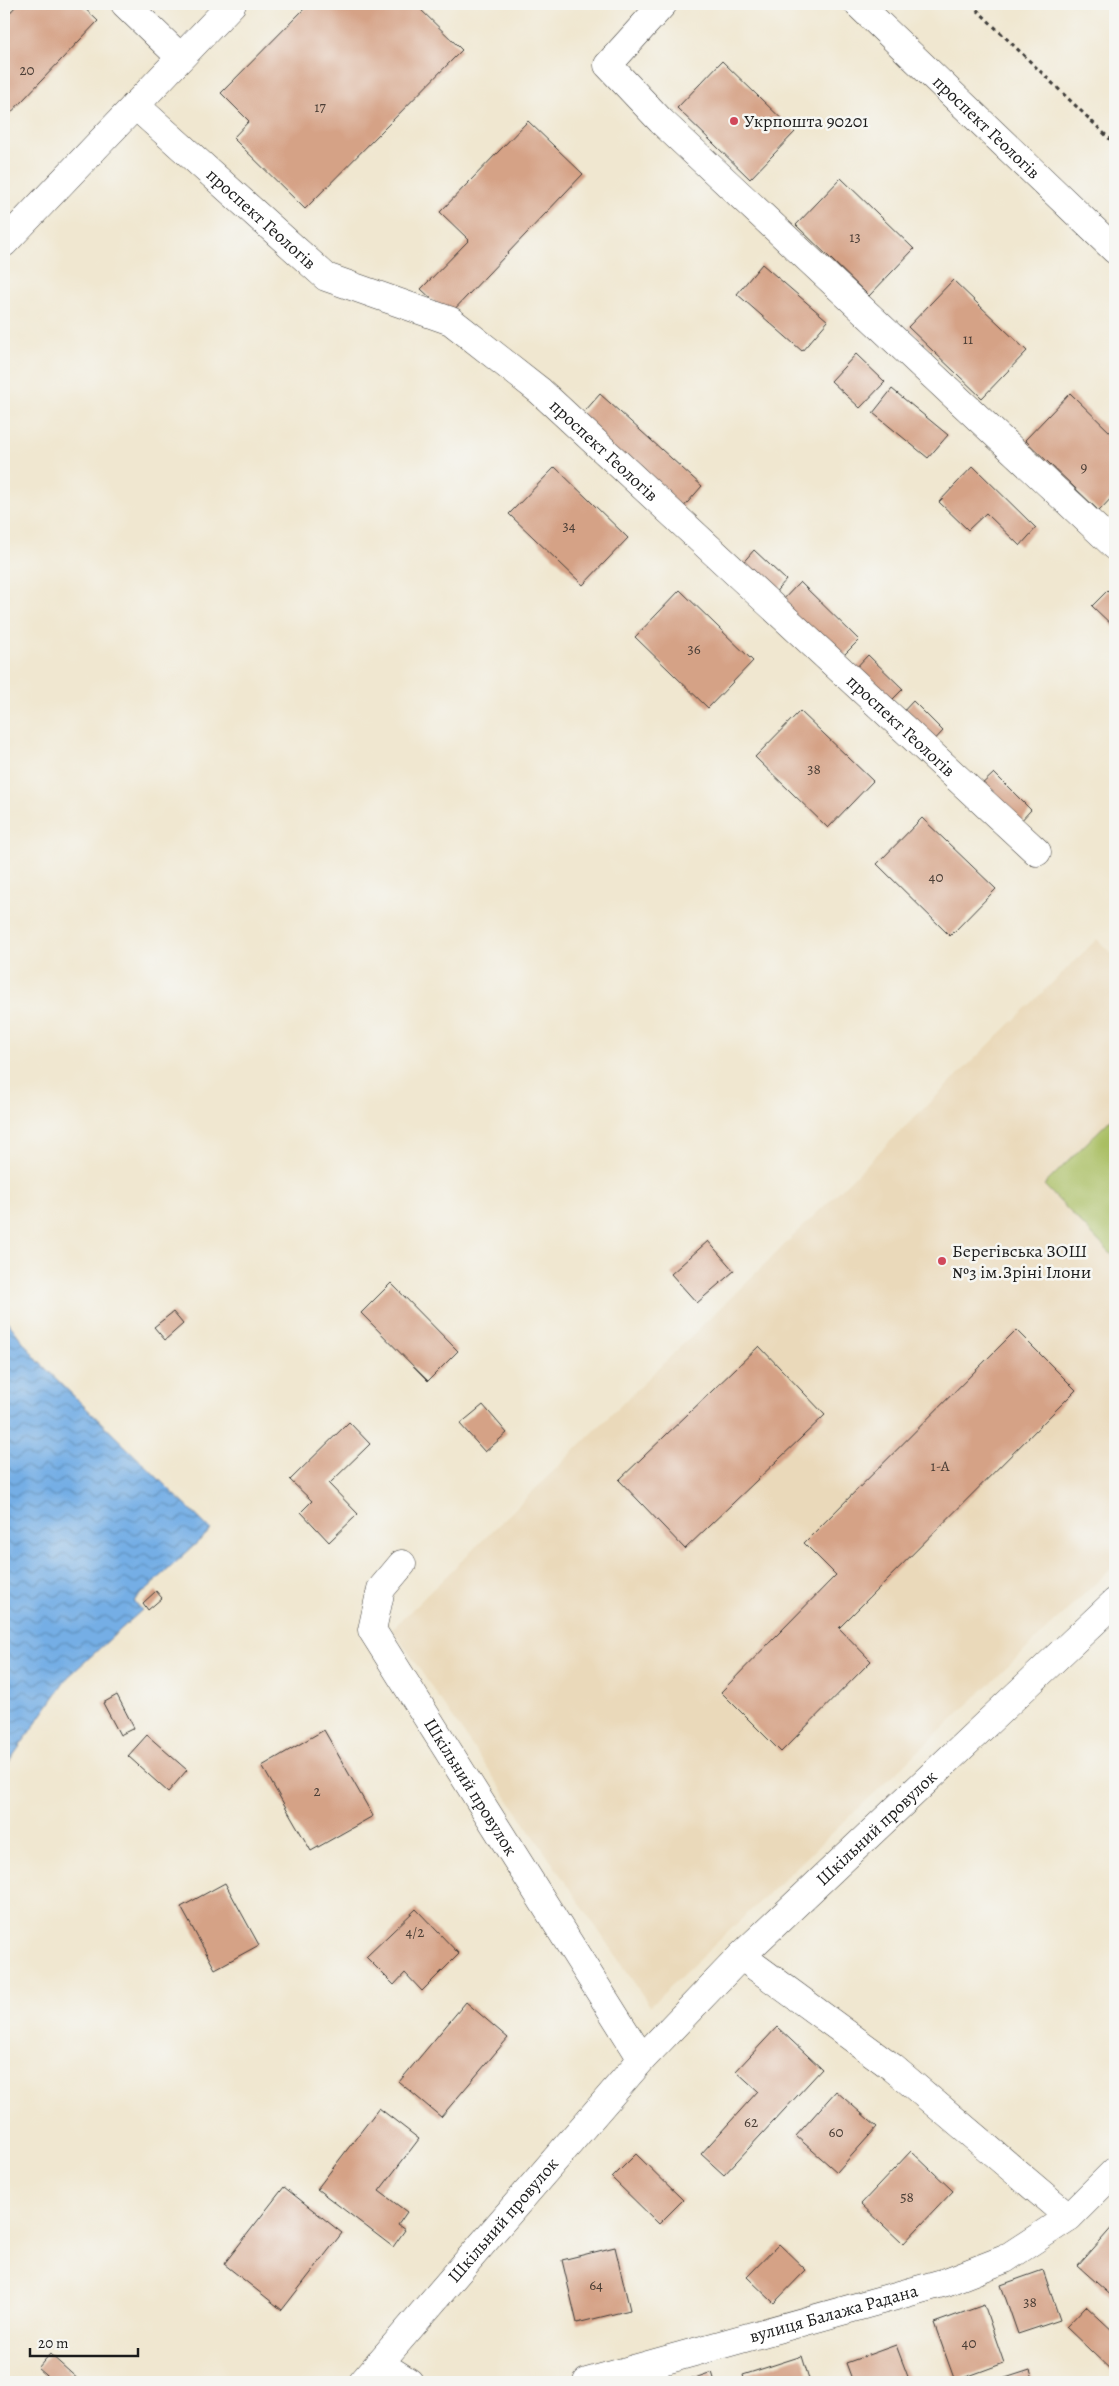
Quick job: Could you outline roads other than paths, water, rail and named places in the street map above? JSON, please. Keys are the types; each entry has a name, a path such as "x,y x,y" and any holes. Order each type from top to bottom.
{"main road":[{"path":"125,4 180,57"},
{"path":"4,243 232,4"},
{"path":"663,4 608,65 661,121 1115,546"},
{"name":"проспект Геологів","path":"858,4 1115,250"},
{"name":"проспект Геологів","path":"135,105 326,276 451,321 540,391 1037,852"},
{"name":"Шкільний провулок","path":"402,1564 381,1589 372,1630 642,2059"},
{"name":"Шкільний провулок","path":"371,2373 642,2059 741,1956 1115,1602"},
{"path":"741,1956 892,2067 1069,2216"},
{"name":"вулиця Балажа Радана","path":"587,2382 946,2282 1004,2259 1069,2216 1115,2171"},
{"path":"371,2373 409,2382"}],"water":[{"path":"4,1317 38,1361 211,1530 134,1601 142,1610 68,1677 4,1769"}],"place":[{"name":"Укрпошта 90201","path":"734,121"},
{"name":"Берегівська ЗОШ №3 ім.Зріні Ілони","path":"942,1261"}]}
